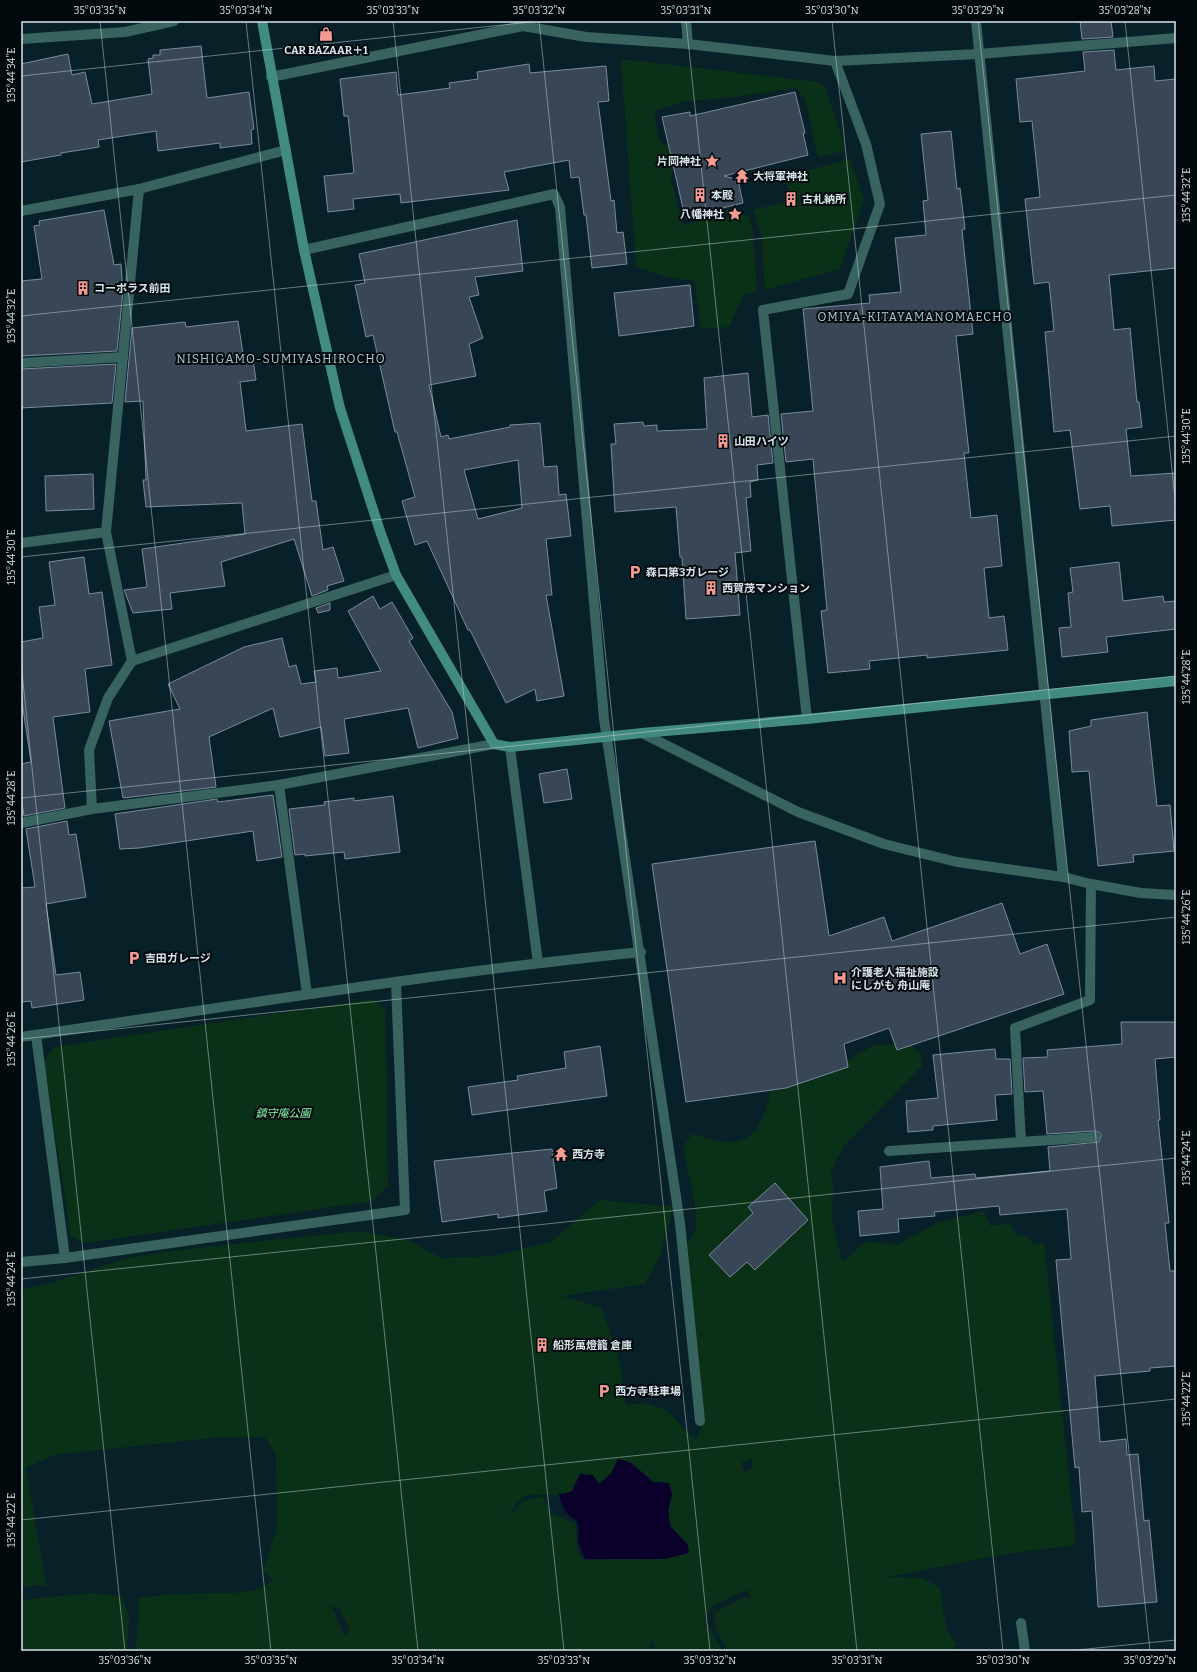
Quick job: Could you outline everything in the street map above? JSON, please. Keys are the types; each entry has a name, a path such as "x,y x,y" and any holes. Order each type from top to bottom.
{"street":[{"path":"21,38 125,32 174,21"},
{"path":"262,21 271,77 304,250 340,408 396,575 494,744"},
{"path":"686,21 688,44"},
{"path":"976,21 1063,877"},
{"path":"271,77 523,24 586,37 688,44 835,61 979,54 1176,38"},
{"path":"807,719 763,310 848,294 880,204 866,144 835,61"},
{"path":"21,211 139,189 286,150"},
{"path":"132,661 106,532 139,189"},
{"path":"304,250 554,194 560,207 604,719 641,952 680,1223 700,1421"},
{"path":"21,363 123,357"},
{"path":"21,543 106,532"},
{"path":"92,809 89,750 108,698 132,661 396,575"},
{"path":"21,823 92,809 279,785 494,744 510,747 642,733 807,719 1176,681"},
{"path":"642,733 798,812 884,844 957,862 1063,877 1091,884 1141,893 1176,895"},
{"path":"510,747 538,963"},
{"path":"279,785 307,994"},
{"path":"1021,1142 1016,1028 1090,1000 1091,884"},
{"path":"21,1037 307,994 538,963 641,952"},
{"path":"21,1262 64,1258 405,1210 396,982"},
{"path":"36,1035 64,1258"},
{"path":"889,1151 1096,1137"},
{"path":"1021,1623 1025,1651"}],"green space":[{"path":"621,59 819,82 825,88 846,150 818,158 805,99 796,88 735,97 682,102 654,111 658,139 674,153 675,167 670,176 683,225 725,214 727,219 745,215 746,217 749,216 753,234 757,292 743,296 729,327 701,329 695,281 667,277 636,267"},
{"path":"850,159 864,200 840,269 765,290 761,233 753,210 785,202 793,206 796,196 790,194 785,177"},
{"name":"鎮守庵公園","path":"373,999 385,1009 388,1185 373,1201 86,1243 71,1237 44,1061 54,1047"},
{"path":"909,1044 919,1052 922,1066 843,1147 831,1171 833,1191 832,1219 842,1262 867,1241 897,1245 937,1223 984,1211 990,1226 1010,1223 1018,1236 1027,1236 1033,1245 1044,1242 1076,1545 1006,1554 888,1577 922,1578 940,1588 946,1629 957,1644 949,1651 727,1651 716,1628 714,1613 742,1598 751,1598 747,1590 714,1604 705,1618 722,1651 654,1651 654,1643 651,1640 650,1651 136,1651 139,1598 169,1594 234,1593 256,1590 273,1581 263,1570 277,1528 276,1455 265,1437 212,1438 53,1455 26,1468 46,1585 21,1587 21,1290 51,1283 132,1257 196,1248 360,1231 411,1241 440,1258 495,1256 550,1242 600,1200 673,1207 661,1254 645,1284 562,1296 602,1308 620,1363 626,1405 646,1403 666,1410 696,1440 704,1422 682,1252 696,1229 695,1203 683,1147 692,1134 724,1142 735,1142 745,1139 759,1125 767,1106 775,1076 832,1069 874,1045","holes":["752,1458 752,1468 744,1472 741,1463","618,1459 644,1473 653,1482 662,1482 672,1494 669,1511 672,1527 688,1545 665,1559 584,1560 578,1552 575,1523 551,1513 543,1496 523,1501 510,1515 520,1500 526,1496 564,1494 593,1485 607,1477","332,1606 339,1608 350,1630 344,1636"]},
{"path":"93,1593 122,1596 129,1617 127,1651 21,1651 21,1600"}],"shaded area":[{"path":"618,1459 630,1462 653,1482 669,1483 672,1494 668,1511 670,1526 688,1545 689,1553 665,1559 585,1559 578,1541 579,1534 577,1521 565,1510 559,1493 563,1494 572,1491 580,1474 593,1475 599,1484 611,1474"}],"building":[{"path":"1080,21 1111,21 1113,37 1082,39"},
{"path":"201,46 207,98 249,92 254,129 251,130 252,144 220,148 220,143 158,151 156,131 98,140 99,147 61,153 61,155 21,162 21,64 68,54 72,75 85,72 92,104 152,94 148,59 153,58 153,55 160,55 160,50"},
{"path":"1114,50 1116,70 1154,66 1155,81 1176,79 1176,268 1109,275 1114,330 1130,328 1137,402 1139,402 1142,427 1126,429 1131,476 1176,473 1176,520 1112,526 1110,506 1080,509 1070,430 1054,432 1045,332 1054,331 1049,282 1034,284 1025,199 1040,197 1032,121 1020,122 1016,79 1085,71 1083,52"},
{"path":"529,64 530,73 606,66 609,101 598,102 611,201 614,200 617,233 623,232 627,264 592,268 586,215 584,215 579,177 571,178 569,160 504,172 509,190 401,203 400,194 353,199 354,209 328,212 324,176 354,173 348,116 344,116 340,79 396,72 398,95 450,88 449,83 478,79 477,72"},
{"path":"795,92 805,133 803,133 808,155 724,176 738,180 743,203 685,217 662,117 690,112 690,116"},
{"path":"951,131 957,189 960,188 965,229 962,230 973,334 956,336 969,453 964,453 971,518 997,515 1002,566 984,568 989,618 1004,616 1008,650 927,658 927,655 869,661 870,669 828,673 821,611 827,610 813,459 786,462 781,414 813,411 803,309 870,303 869,295 901,292 895,238 926,235 923,201 928,200 921,134"},
{"path":"104,210 114,265 121,264 123,291 117,351 21,356 21,281 42,279 34,226 40,225 39,221"},
{"path":"517,220 523,271 475,277 479,295 469,297 483,338 469,344 476,376 429,385 441,437 448,435 449,439 510,427 510,425 540,423 544,467 557,466 559,495 566,494 571,536 546,539 552,595 546,595 564,696 537,701 535,689 506,703 470,630 468,630 427,541 415,545 402,501 415,497 397,432 395,432 373,335 366,337 355,285 365,283 359,254","holes":["518,460 522,508 478,519 464,470"]},
{"path":"690,285 694,326 619,336 614,293"},
{"path":"238,321 243,354 252,353 256,380 240,382 246,431 302,424 312,501 316,501 323,550 333,547 344,581 327,586 328,590 312,596 294,539 221,562 225,586 170,593 172,609 133,613 124,590 147,587 142,549 245,534 242,503 146,507 143,480 146,480 143,401 125,402 132,328 185,322 186,327"},
{"path":"116,364 112,403 21,408 21,369"},
{"path":"748,373 752,417 768,415 773,463 757,465 758,480 750,482 751,497 746,498 751,551 735,553 740,615 686,619 682,557 680,557 676,507 615,512 611,444 616,444 614,424 643,422 644,426 657,425 657,431 707,429 704,378"},
{"path":"93,474 94,509 46,511 45,476"},
{"path":"84,557 89,594 102,592 112,665 85,669 90,712 53,717 65,808 24,816 21,798 21,764 31,762 21,695 21,642 43,638 39,607 55,605 49,562"},
{"path":"1119,562 1123,601 1163,596 1164,602 1176,601 1176,629 1106,637 1108,652 1062,657 1059,628 1071,627 1068,593 1073,592 1070,568"},
{"path":"373,596 380,609 392,602 413,638 409,641 452,712 458,738 418,748 408,708 344,719 349,753 325,756 321,727 280,737 273,708 209,737 216,787 123,798 109,721 180,709 168,684 244,647 282,638 289,667 296,665 301,684 316,682 314,671 337,668 338,678 381,671 348,611"},
{"path":"330,603 330,610 318,613 316,608"},
{"path":"1147,712 1157,806 1170,805 1174,851 1133,855 1134,862 1098,866 1089,771 1072,772 1069,731 1091,726 1091,720"},
{"path":"567,769 572,799 544,803 539,774"},
{"path":"273,795 282,857 257,861 253,831 139,848 120,849 115,814 217,799 218,802"},
{"path":"393,796 400,852 345,859 344,852 305,856 305,854 295,855 289,809 325,805 324,802 354,798 354,801"},
{"path":"67,821 69,835 76,834 86,897 46,904 56,975 80,972 84,1000 32,1008 31,1001 21,1002 21,888 35,887 26,829"},
{"path":"815,841 829,936 884,917 892,941 1002,903 1020,954 1047,944 1064,994 897,1050 889,1028 844,1044 848,1067 786,1088 686,1102 652,864"},
{"path":"1121,1022 1176,1022 1176,1057 1155,1059 1160,1120 1158,1120 1169,1223 1165,1223 1170,1271 1176,1271 1176,1366 1150,1368 1150,1371 1095,1376 1100,1442 1126,1439 1127,1455 1138,1454 1144,1521 1149,1520 1157,1602 1098,1607 1092,1511 1082,1512 1079,1467 1075,1468 1056,1260 1071,1259 1067,1209 1000,1215 999,1206 934,1212 935,1216 898,1219 899,1232 860,1236 858,1211 883,1209 880,1167 929,1161 931,1178 975,1174 976,1178 1050,1171 1048,1147 1099,1142 1101,1136 1100,1133 1095,1131 1047,1134 1043,1091 1025,1092 1023,1058 1048,1057 1047,1050 1122,1044"},
{"path":"600,1046 607,1096 472,1115 468,1087 518,1080 517,1076 566,1068 564,1052"},
{"path":"995,1049 996,1059 1010,1059 1012,1094 995,1095 997,1120 933,1126 933,1130 908,1132 906,1101 938,1098 933,1055"},
{"path":"552,1149 557,1188 544,1191 547,1211 498,1218 498,1214 442,1222 434,1161"},
{"path":"775,1183 808,1220 755,1270 747,1262 730,1277 709,1255 753,1213 748,1207"}],"place":[{"name":"CAR BAZAAR＋1","path":"326,34"},
{"name":"片岡神社","path":"712,161"},
{"name":"大将軍神社","path":"742,176"},
{"name":"本殿","path":"700,195"},
{"name":"古札納所","path":"791,199"},
{"name":"八幡神社","path":"735,214"},
{"name":"コーポラス前田","path":"83,288"},
{"name":"山田ハイツ","path":"723,441"},
{"name":"森口第3ガレージ","path":"635,572"},
{"name":"西賀茂マンション","path":"711,588"},
{"name":"吉田ガレージ","path":"134,958"},
{"name":"介護老人福祉施設 にしがも 舟山庵","path":"840,978"},
{"name":"西方寺","path":"561,1154"},
{"name":"船形萬燈籠 倉庫","path":"542,1345"},
{"name":"西方寺駐車場","path":"604,1391"}],"district":[{"name":"OMIYA-KITAYAMANOMAECHO","path":"915,317"},
{"name":"NISHIGAMO-SUMIYASHIROCHO","path":"281,359"}]}
